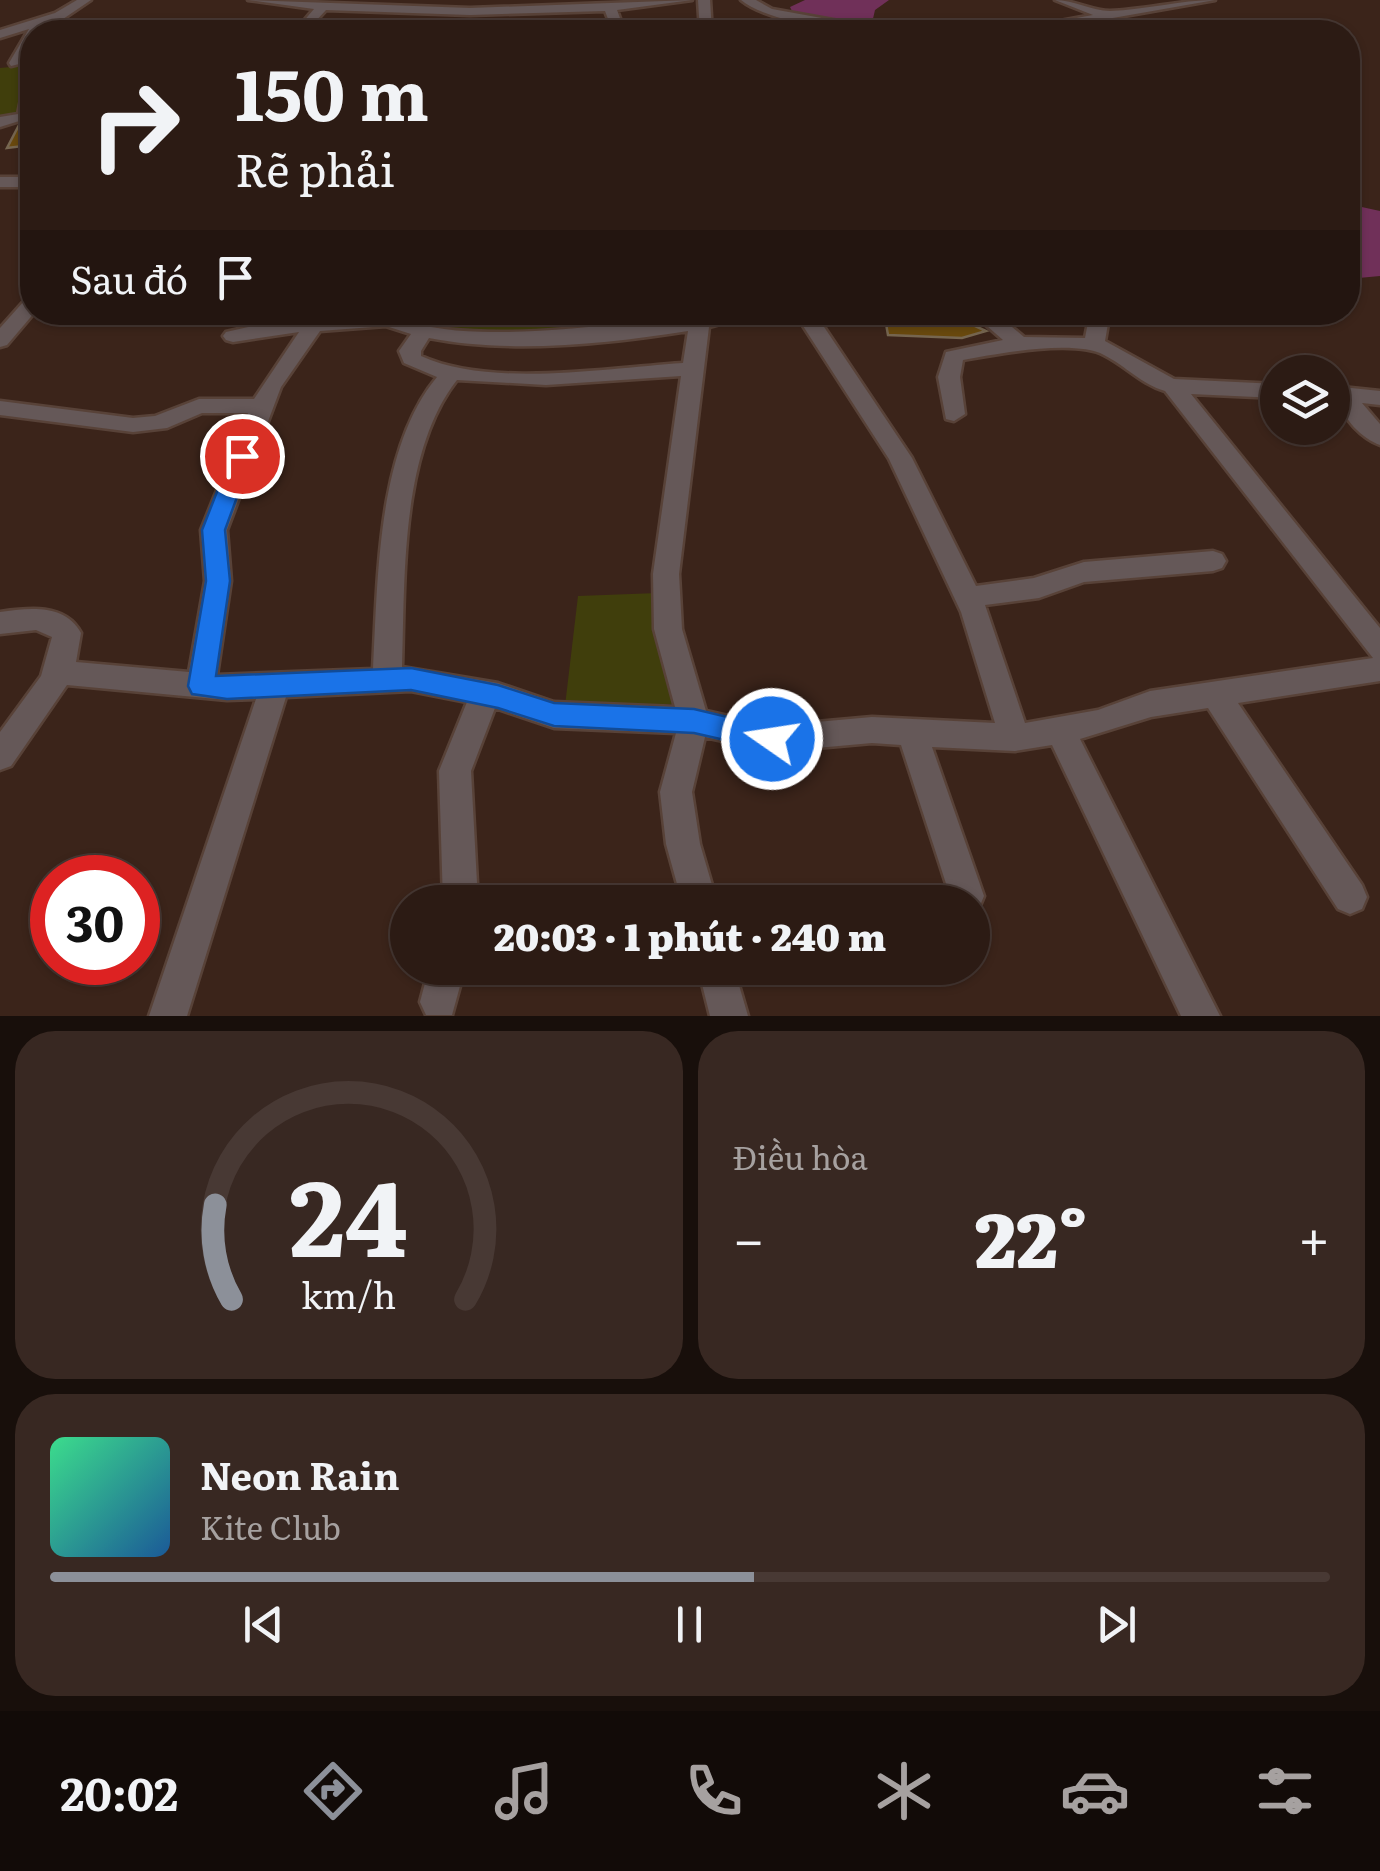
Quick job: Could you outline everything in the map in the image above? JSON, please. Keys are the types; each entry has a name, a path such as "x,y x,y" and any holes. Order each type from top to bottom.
{"street":[{"path":"47,20 85,0"},
{"path":"254,0 448,12 549,11 686,0"},
{"path":"747,0 768,12 818,20"},
{"path":"1062,0 1106,15"},
{"path":"1087,20 1209,0"},
{"path":"610,6 615,20"},
{"path":"371,20 380,10"},
{"path":"547,20 549,11"},
{"path":"448,12 450,20"},
{"path":"16,63 20,56"},
{"path":"0,65 20,63"},
{"path":"0,340 20,318"},
{"path":"233,336 279,325 325,325"},
{"path":"408,325 423,330 543,337 632,334 699,325 666,574 668,629 694,721 676,792 683,844 694,885"},
{"path":"813,325 900,458 968,597 1015,738"},
{"path":"997,325 1019,343"},
{"path":"1094,344 1098,325"},
{"path":"201,686 218,581 214,530 270,386 313,327"},
{"path":"423,330 410,352 412,359 420,366 452,372 548,377 692,369"},
{"path":"954,414 949,377 953,356 1019,343 1094,344 1173,386 1260,390"},
{"path":"387,680 392,574 409,456 436,386 452,372"},
{"path":"1173,386 1380,649"},
{"path":"1369,396 1351,402 1353,412 1380,437"},
{"path":"0,408 133,425 159,423 199,406 262,406"},
{"path":"968,597 1039,588 1058,578 1084,572 1213,561"},
{"path":"0,623 42,618 66,633 66,650 58,672 0,756"},
{"path":"58,672 201,686 411,679 485,694 554,714 694,721 772,739 872,730 1015,738 1061,732 1150,704 1380,669"},
{"path":"168,1016 274,685"},
{"path":"459,885 456,770 485,694"},
{"path":"1215,694 1350,898"},
{"path":"912,732 963,885"},
{"path":"1061,732 1201,1016"},
{"path":"721,985 729,1016"}],"shaded area":[{"path":"805,0 889,0 875,10 873,20 793,13 790,7"},
{"path":"20,66 20,115 0,117 0,68"},
{"path":"1360,207 1380,211 1380,276 1360,278"},
{"path":"414,325 651,325 553,332 447,331"},
{"path":"658,593 677,704 565,706 578,596"}],"building":[{"path":"19,125 20,146 7,148"},
{"path":"886,325 973,325 986,331 962,338 888,335"}],"route":[{"path":"242,456 214,530 218,581 201,686 411,679 498,696 554,714 694,721 772,739"}]}
